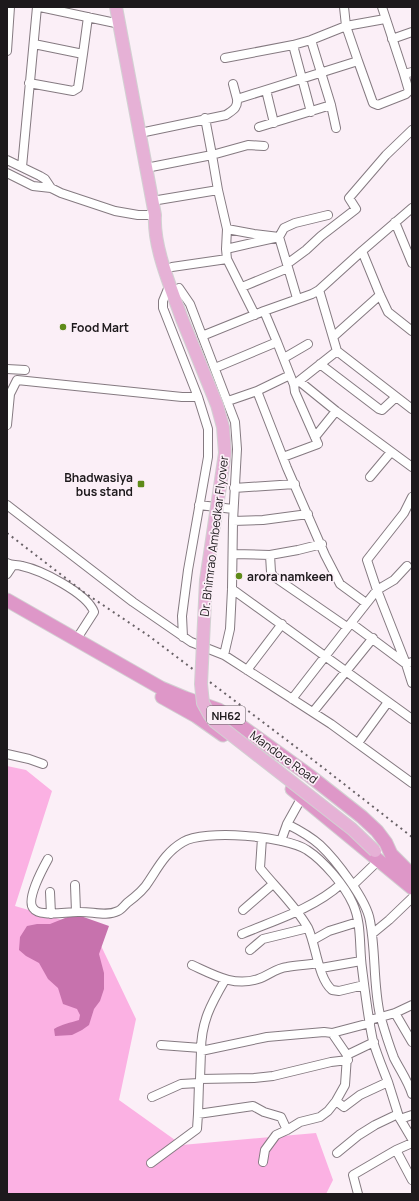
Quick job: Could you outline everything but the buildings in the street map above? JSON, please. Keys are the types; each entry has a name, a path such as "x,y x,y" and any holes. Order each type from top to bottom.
{"highway":[{"name":"Mandore Road","path":"7,600 161,688 219,710 310,776 362,817 377,831 386,843 391,854 412,875"},
{"name":"Mandore Road","path":"7,610 80,653 181,707 202,720 302,797 368,853 378,852 412,888"}],"main road":[{"path":"116,7 155,215 154,228 175,286"},
{"path":"155,215 161,225 172,267 175,286"},
{"name":"Dr. Bhimrao Ambedkar Flyover","path":"175,286 217,405 223,427 225,453 206,580 201,676 203,703 215,722 352,828 378,852 391,854"}],"street":[{"path":"7,51 10,7"},
{"path":"22,167 29,83 38,7 120,24"},
{"path":"344,7 346,26 375,105 406,94 409,91 408,73 392,39 382,7"},
{"path":"29,83 73,91 78,88 88,17"},
{"path":"225,58 293,45 311,40 346,26 385,19"},
{"path":"392,39 412,32"},
{"path":"311,40 331,105 336,128"},
{"path":"34,44 83,54"},
{"path":"293,45 311,112"},
{"path":"237,99 358,61"},
{"path":"140,133 205,118 226,115 236,108 237,99 233,84"},
{"path":"266,90 274,123"},
{"path":"259,127 331,105"},
{"path":"205,118 218,190 227,229 226,249 228,260 255,315"},
{"path":"242,287 288,266 321,236 356,209 349,198 386,155 412,130"},
{"path":"146,168 212,155 248,145 264,146"},
{"path":"7,160 45,179 51,188"},
{"path":"7,173 33,186 51,188 61,193 115,211 138,216 155,215"},
{"path":"152,201 218,190"},
{"path":"202,336 319,290 412,208"},
{"path":"297,298 279,237 284,228 295,223 328,214"},
{"path":"395,222 412,263"},
{"path":"227,229 279,237"},
{"path":"226,249 279,237"},
{"path":"362,251 388,312 412,330"},
{"path":"172,267 228,260"},
{"path":"183,637 182,616 208,457 208,429 198,397 163,308 163,300 175,286 190,304 235,422 238,448 233,509 232,589 230,629 224,655"},
{"path":"319,290 337,351 412,409"},
{"path":"333,337 380,295"},
{"path":"264,311 290,375 296,383 412,467"},
{"path":"215,368 277,342"},
{"path":"284,358 308,344"},
{"path":"283,457 318,444 295,392 296,383 337,351"},
{"path":"320,364 379,409 382,410 396,397"},
{"path":"7,369 25,370"},
{"path":"228,401 257,391 290,375"},
{"path":"7,425 8,394 17,380 182,397 198,397"},
{"path":"257,391 283,457 340,584 366,603"},
{"path":"315,436 336,411"},
{"path":"370,477 391,452"},
{"path":"234,488 295,484"},
{"path":"412,497 404,513 367,560 377,590 409,663 412,683"},
{"path":"7,505 133,602 183,637 191,642 224,655 313,712 412,783"},
{"path":"199,505 233,509"},
{"path":"233,521 263,520 308,514"},
{"path":"233,554 270,555 322,544"},
{"path":"270,555 271,572 273,576 349,625 373,638 409,663"},
{"path":"7,574 10,564 21,565 48,575 89,603 94,612 76,640"},
{"path":"292,699 377,590 394,580 407,566"},
{"path":"232,589 412,719"},
{"path":"247,670 282,624"},
{"path":"313,712 373,638"},
{"path":"358,743 388,702"},
{"path":"7,754 44,764"},
{"path":"281,841 287,824 302,797"},
{"path":"287,824 306,834 320,845 338,865 360,897 370,919 376,994 381,1016 394,1058 411,1089"},
{"path":"48,859 35,886 31,900 33,909 39,912 51,914 76,912 100,914 118,911 136,896 148,883 159,864 171,851 184,841 207,835 244,836 295,844 307,850 324,865 341,884 352,902 357,914 364,985 374,1042 399,1116 412,1139"},
{"path":"262,838 260,868 297,911 308,928 313,940 319,966 328,987 332,990 339,991 364,985"},
{"path":"353,885 378,852"},
{"path":"244,910 273,884"},
{"path":"242,934 297,911 333,891 341,884"},
{"path":"75,885 76,912"},
{"path":"50,892 51,914"},
{"path":"372,934 412,898"},
{"path":"313,940 329,931 358,922"},
{"path":"250,950 263,939 308,928"},
{"path":"192,965 225,980 248,981 257,979 287,966 319,966 361,960"},
{"path":"150,1163 196,1129 203,1026 207,1012 225,980"},
{"path":"161,1045 201,1050 268,1037 324,1032 332,1033 370,1022 381,1016 395,1013 412,1005"},
{"path":"395,1013 412,1042"},
{"path":"263,1162 265,1150 276,1135 300,1122 320,1117 328,1111 336,1101 345,1085 347,1058 332,1033"},
{"path":"152,1097 181,1084 200,1081 273,1076 331,1062 347,1058 374,1042"},
{"path":"336,1101 344,1107 360,1095 388,1082"},
{"path":"198,1114 253,1106 264,1112 281,1117 287,1130"},
{"path":"337,1153 359,1135 375,1125 399,1116 412,1115"},
{"path":"358,1194 353,1175 396,1150 412,1143"},
{"path":"396,1150 412,1180"}],"shaded area":[{"path":"7,766 26,770 52,791 15,906 93,929 136,1019 119,1100 182,1145 316,1133 333,1180 326,1194 7,1194"},
{"path":"75,914 109,926 99,954 104,973 104,989 100,1001 94,1009 89,1025 72,1035 55,1036 54,1029 79,1020 80,1015 77,1009 63,1004 58,988 48,979 39,963 26,956 19,950 20,937 27,926 50,924"}],"railway":[{"path":"7,533 85,593 149,636 412,837"}],"place":[{"name":"Food Mart","path":"63,327"},
{"name":"Bhadwasiya bus stand","path":"141,484"},
{"name":"arora namkeen","path":"239,576"}]}
